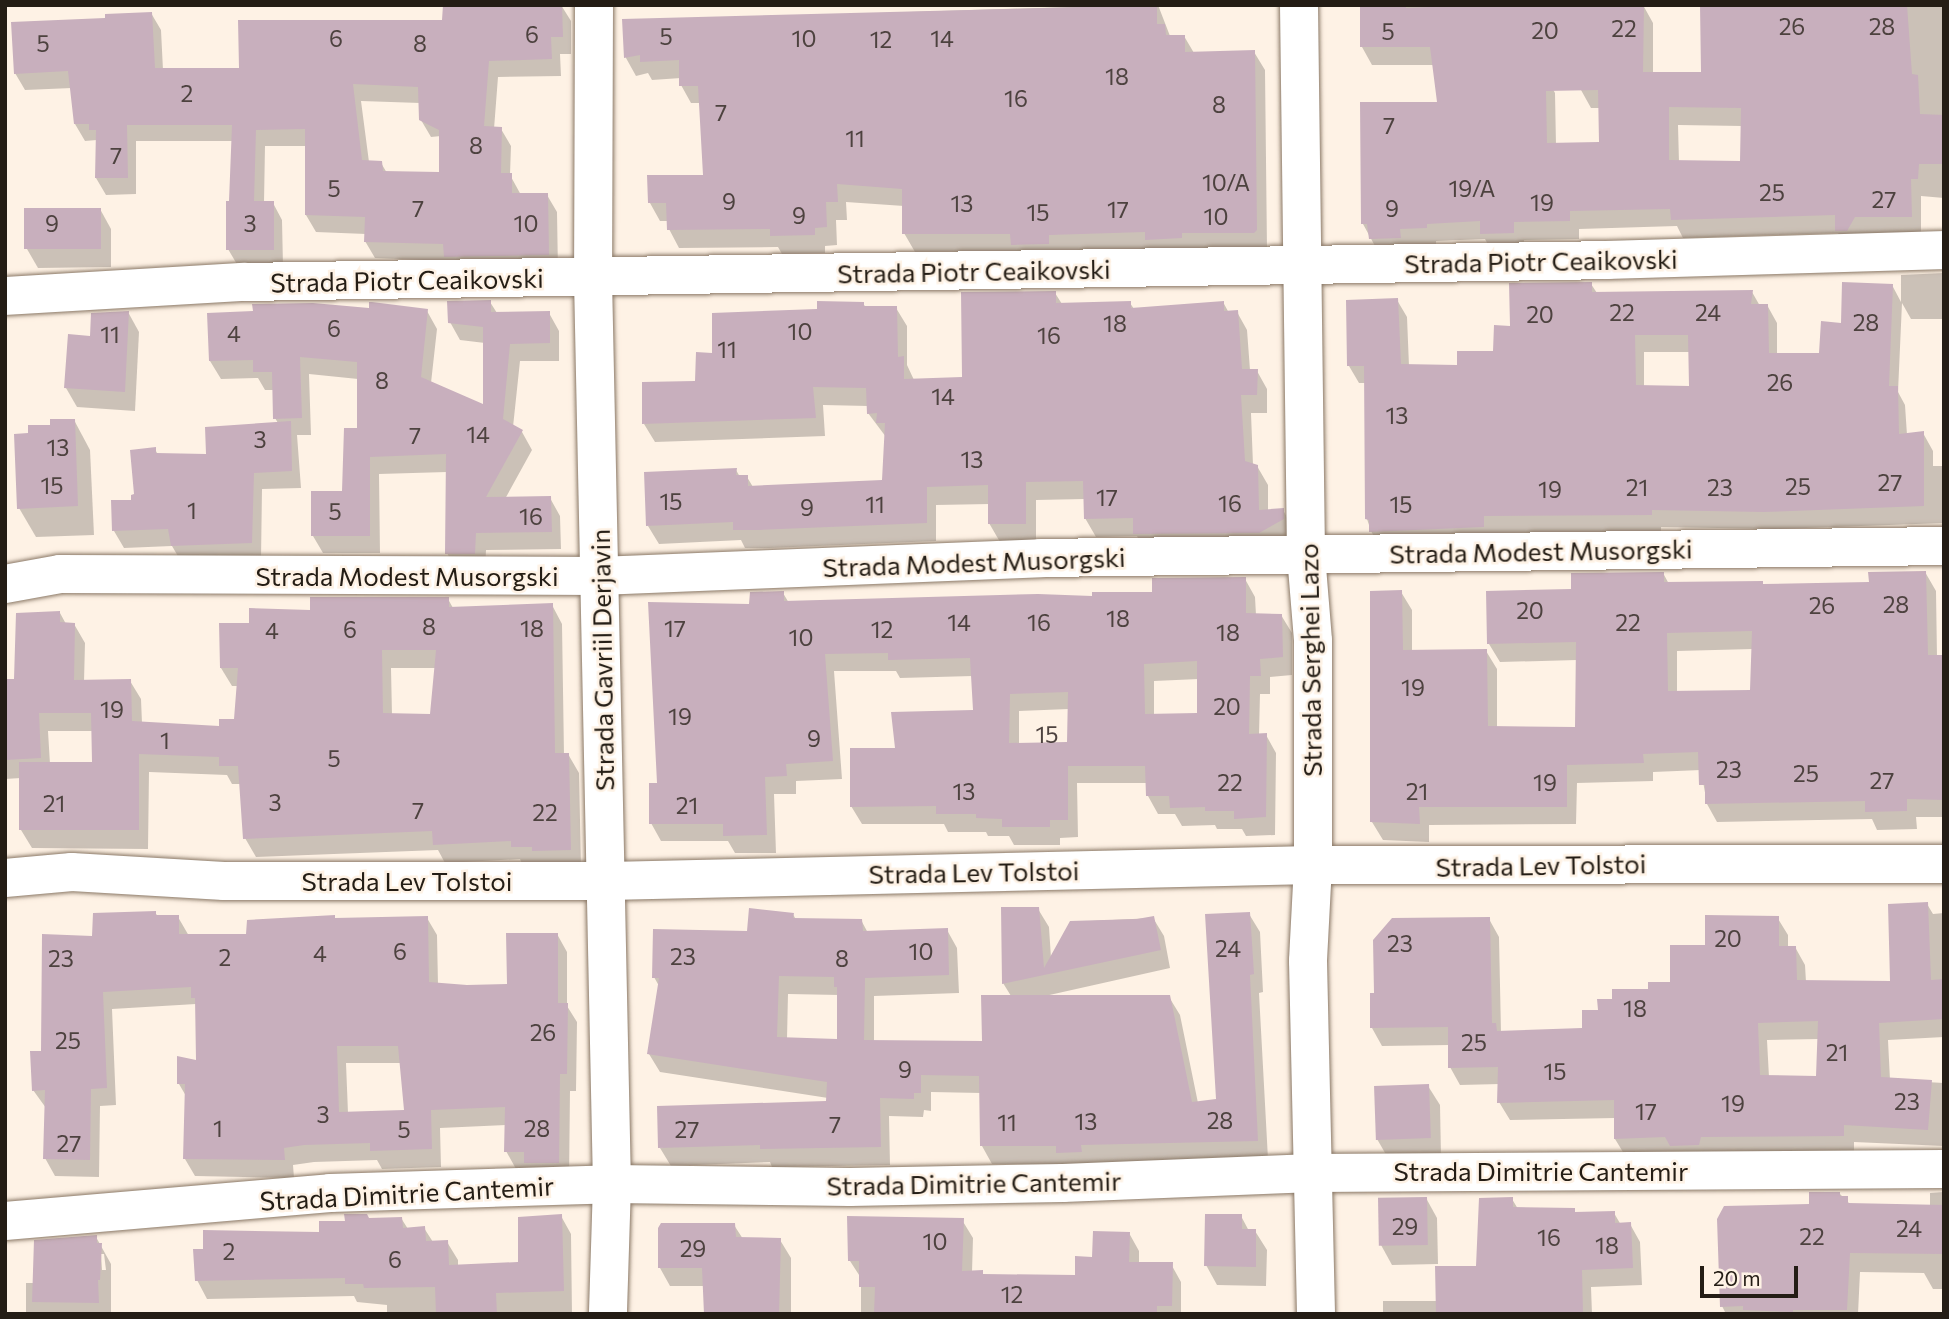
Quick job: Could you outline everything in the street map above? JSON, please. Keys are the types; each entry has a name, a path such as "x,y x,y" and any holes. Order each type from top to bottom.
{"street":[{"name":"Strada Gavriil Derjavin","path":"594,5 593,279 608,881 612,1184 608,1314"},
{"name":"Strada Serghei Lazo","path":"1299,5 1301,265 1306,383 1306,555 1313,641 1313,865 1308,961 1316,1314"},
{"name":"Strada Piotr Ceaikovski","path":"5,296 243,282 593,279 1944,250"},
{"name":"Strada Modest Musorgski","path":"5,584 60,574 599,576 986,560 1944,546"},
{"name":"Strada Lev Tolstoi","path":"5,878 72,872 224,881 608,881 1313,865 1944,864"},
{"name":"Strada Dimitrie Cantemir","path":"5,1222 330,1193 612,1184 850,1187 1063,1183 1313,1173 1944,1169"}],"building":[{"path":"443,5 562,5 563,37 551,37 552,59 489,61 484,126 502,127 501,173 512,173 512,193 548,193 549,255 444,257 443,244 364,242 365,217 305,215 305,129 256,130 254,201 274,201 274,250 226,250 226,201 229,201 232,125 127,125 128,178 95,178 96,130 89,130 89,124 74,124 68,71 14,74 11,22 105,18 105,14 152,12 155,68 239,68 238,20 442,20","holes":["353,84 418,87 419,120 439,130 439,172 383,171 382,161 362,160"]},
{"path":"1157,5 1157,24 1165,24 1166,35 1185,35 1185,52 1255,50 1257,230 1254,233 1182,233 1182,238 1145,240 1145,232 1049,235 1049,244 1011,245 1010,234 902,234 902,189 837,184 838,202 826,202 827,227 815,228 815,235 770,236 770,229 667,230 666,203 648,203 647,175 703,175 698,86 679,86 679,60 640,62 640,55 624,58 622,19"},
{"path":"1476,5 1644,5 1643,72 1701,72 1700,5 1907,5 1912,74 1918,75 1920,114 1944,115 1944,164 1919,164 1918,179 1911,179 1912,217 1855,217 1847,231 1835,231 1835,215 1671,220 1670,209 1570,211 1570,221 1514,222 1514,233 1480,234 1480,221 1427,224 1427,228 1400,229 1401,238 1369,239 1367,224 1361,224 1360,102 1437,102 1430,47 1360,47 1360,6 1406,8","holes":["1598,90 1599,142 1547,143 1546,91","1669,107 1741,108 1740,161 1669,160"]},
{"path":"24,208 101,208 101,249 24,249"},
{"path":"1592,282 1592,292 1753,290 1751,304 1768,304 1769,353 1819,353 1821,321 1841,323 1842,282 1893,284 1889,386 1898,386 1899,434 1924,431 1924,506 1764,512 1652,510 1652,515 1484,516 1484,527 1369,532 1369,520 1365,519 1364,366 1347,366 1346,300 1398,298 1401,364 1457,365 1457,351 1493,351 1494,325 1510,326 1509,283","holes":["1635,335 1688,335 1689,386 1636,385"]},
{"path":"1056,291 1056,303 1131,301 1131,308 1224,301 1224,311 1238,310 1242,369 1258,369 1257,395 1241,395 1245,461 1258,465 1259,510 1284,508 1284,519 1259,533 1133,534 1133,518 1084,519 1083,481 1026,482 1026,524 988,524 988,485 927,487 927,523 758,530 733,530 733,522 646,526 644,472 737,468 736,475 748,475 748,486 882,480 885,423 876,423 877,413 867,414 866,388 813,387 816,418 642,424 642,382 695,381 696,352 712,353 712,313 817,309 817,301 897,306 898,357 904,356 904,379 962,377 961,292"},
{"path":"491,300 491,312 550,311 550,343 510,344 503,419 523,430 486,497 551,496 552,532 476,533 475,554 445,554 446,454 370,457 370,536 311,536 311,491 342,491 344,428 357,428 357,362 300,357 302,418 273,419 272,372 253,372 253,360 209,361 207,313 253,311 252,304 313,303 369,308 369,302 372,302 428,309 421,377 483,404 483,327 448,323 447,301"},
{"path":"129,311 125,392 64,388 68,334 90,336 91,313"},
{"path":"50,419 75,419 78,506 17,509 14,434 28,433 28,425 50,425"},
{"path":"291,421 292,471 254,473 252,543 171,546 168,529 112,531 111,500 131,500 131,495 134,494 130,450 156,447 156,453 206,454 205,427"},
{"path":"1926,571 1928,655 1944,655 1944,800 1907,799 1907,811 1865,812 1865,801 1705,804 1705,785 1699,785 1698,752 1643,754 1644,763 1567,765 1567,807 1419,807 1420,824 1370,822 1370,591 1402,590 1403,650 1487,649 1488,726 1575,727 1576,642 1487,644 1486,591 1571,589 1571,573 1664,572 1664,582 1763,581 1763,584 1869,582 1868,572","holes":["1752,631 1750,690 1668,691 1667,633"]},
{"path":"1246,577 1246,613 1282,614 1283,657 1260,659 1261,676 1250,676 1249,734 1267,733 1266,817 1234,819 1234,811 1205,811 1205,807 1170,808 1169,796 1146,796 1145,766 1068,766 1068,820 1050,820 1050,827 1002,827 1002,819 976,818 976,814 936,814 936,806 850,807 850,748 895,748 891,712 973,710 970,658 888,660 888,653 825,654 833,761 786,764 787,776 765,777 767,835 723,836 723,824 649,824 649,783 657,783 648,602 749,604 750,592 784,591 784,601 1038,594 1092,596 1092,592 1152,592 1152,578","holes":["1197,661 1197,713 1145,714 1144,664","1068,692 1067,742 1009,743 1010,694"]},
{"path":"310,597 449,597 449,607 553,603 555,753 569,753 571,850 532,851 532,847 511,847 511,841 433,845 432,831 243,839 238,766 219,766 219,757 139,754 139,830 19,830 19,762 92,762 91,713 39,713 41,758 5,760 5,679 14,679 16,613 60,611 60,622 75,623 74,680 131,679 132,721 219,726 219,719 234,719 238,668 220,668 219,623 249,623 249,608 310,610","holes":["382,650 436,650 430,714 383,713"]},
{"path":"1928,902 1931,980 1944,979 1944,1019 1879,1023 1881,1077 1932,1080 1928,1130 1844,1125 1844,1136 1701,1137 1699,1145 1670,1146 1665,1137 1614,1139 1614,1100 1497,1103 1498,1067 1448,1068 1448,1027 1370,1028 1370,993 1374,993 1373,940 1392,918 1490,917 1492,1023 1496,1023 1497,1031 1582,1028 1582,1010 1598,1010 1597,999 1612,999 1612,989 1648,989 1648,982 1670,982 1670,945 1705,945 1705,915 1779,916 1779,946 1796,946 1797,980 1890,981 1888,904","holes":["1818,1021 1816,1076 1760,1075 1758,1023"]},
{"path":"1001,907 1039,907 1044,968 1070,921 1154,916 1161,950 1002,984"},
{"path":"749,908 794,913 793,918 862,919 863,931 948,928 949,975 865,978 864,1040 982,1041 981,995 1170,995 1192,1102 1216,1099 1205,914 1250,912 1254,974 1250,975 1258,1141 1081,1145 1082,1152 1056,1153 1056,1146 980,1146 979,1076 921,1075 921,1093 914,1093 914,1099 880,1098 881,1147 760,1149 760,1145 658,1148 657,1106 826,1101 827,1082 647,1054 659,978 652,978 653,929 747,931","holes":["779,976 834,977 834,987 837,987 837,1039 777,1037"]},
{"path":"156,911 156,915 179,915 179,934 246,934 247,920 335,915 335,918 428,916 429,982 467,985 507,984 506,933 558,933 558,1003 568,1003 567,1074 560,1074 559,1163 524,1163 524,1152 504,1152 505,1107 431,1110 432,1149 370,1151 370,1143 304,1145 284,1148 285,1160 183,1159 185,1084 177,1084 177,1056 196,1060 195,998 191,998 191,987 103,992 107,1088 91,1089 90,1160 43,1159 45,1090 32,1091 30,1051 41,1051 42,934 92,936 93,913","holes":["337,1046 398,1046 404,1110 339,1112"]},
{"path":"1429,1084 1431,1138 1376,1140 1374,1086"},
{"path":"1809,1192 1840,1192 1840,1196 1848,1196 1848,1203 1944,1205 1944,1254 1850,1253 1847,1310 1793,1312 1743,1310 1743,1306 1720,1307 1717,1219 1724,1206 1809,1204"},
{"path":"1427,1197 1428,1245 1379,1246 1378,1198"},
{"path":"1513,1197 1513,1207 1575,1208 1575,1212 1615,1211 1615,1223 1631,1222 1633,1268 1582,1270 1583,1314 1436,1314 1435,1266 1476,1266 1479,1198"},
{"path":"344,1214 367,1214 369,1218 402,1217 403,1228 425,1226 426,1241 448,1240 449,1265 518,1262 518,1217 562,1214 564,1291 496,1293 497,1314 436,1314 435,1287 364,1288 363,1284 345,1284 345,1278 195,1281 193,1249 203,1249 203,1230 319,1232 319,1221 345,1221"},
{"path":"1205,1214 1242,1214 1242,1229 1256,1229 1256,1267 1204,1266"},
{"path":"847,1216 964,1218 962,1271 983,1270 983,1274 1075,1275 1075,1256 1092,1257 1093,1231 1130,1232 1129,1262 1173,1262 1172,1306 1157,1306 1157,1314 874,1314 875,1287 859,1287 859,1261 848,1261"},
{"path":"661,1223 735,1223 736,1237 781,1238 779,1314 704,1314 702,1268 658,1268 658,1228"},
{"path":"97,1235 97,1243 102,1243 98,1280 99,1303 32,1302 34,1240"}]}
